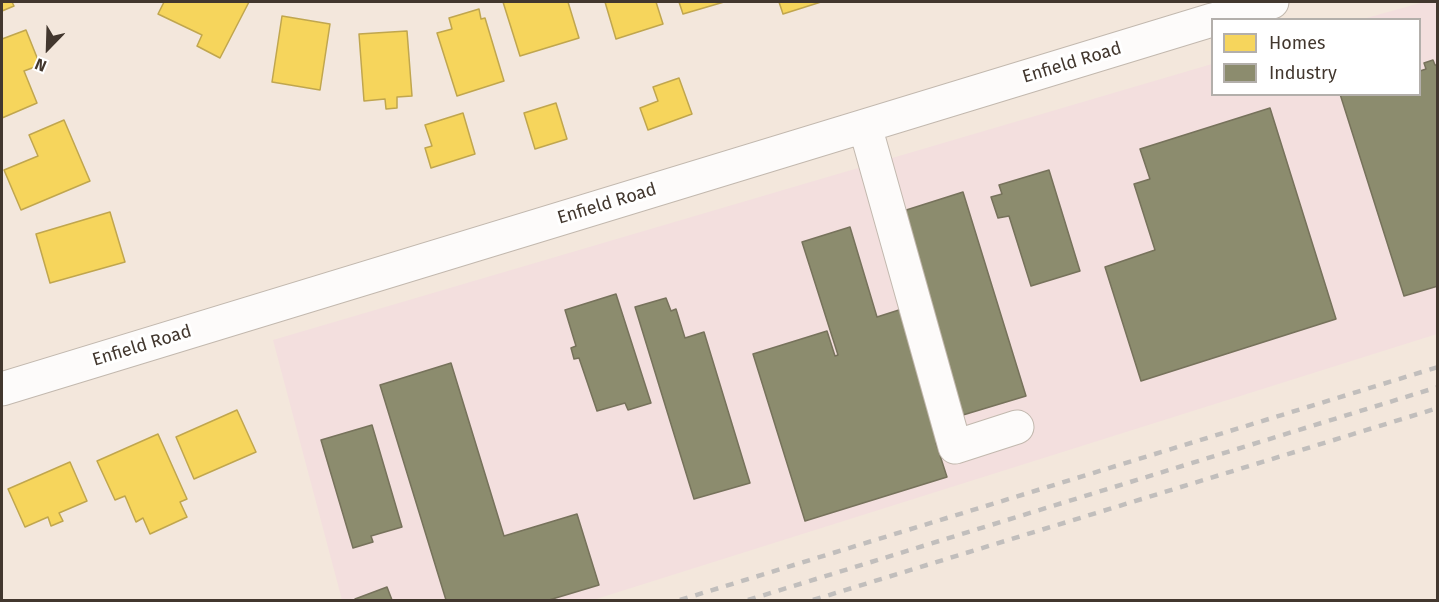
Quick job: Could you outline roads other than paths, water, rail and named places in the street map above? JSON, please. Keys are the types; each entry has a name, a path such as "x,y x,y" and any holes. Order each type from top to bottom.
{"street":[{"name":"Enfield Road","path":"1220,18 1272,2"},
{"name":"Enfield Road","path":"2,389 1211,21"},
{"path":"865,126 956,447 1017,427"}],"railway":[{"path":"680,600 1438,367"},
{"path":"748,600 1438,387"},
{"path":"813,600 1438,408"}]}
